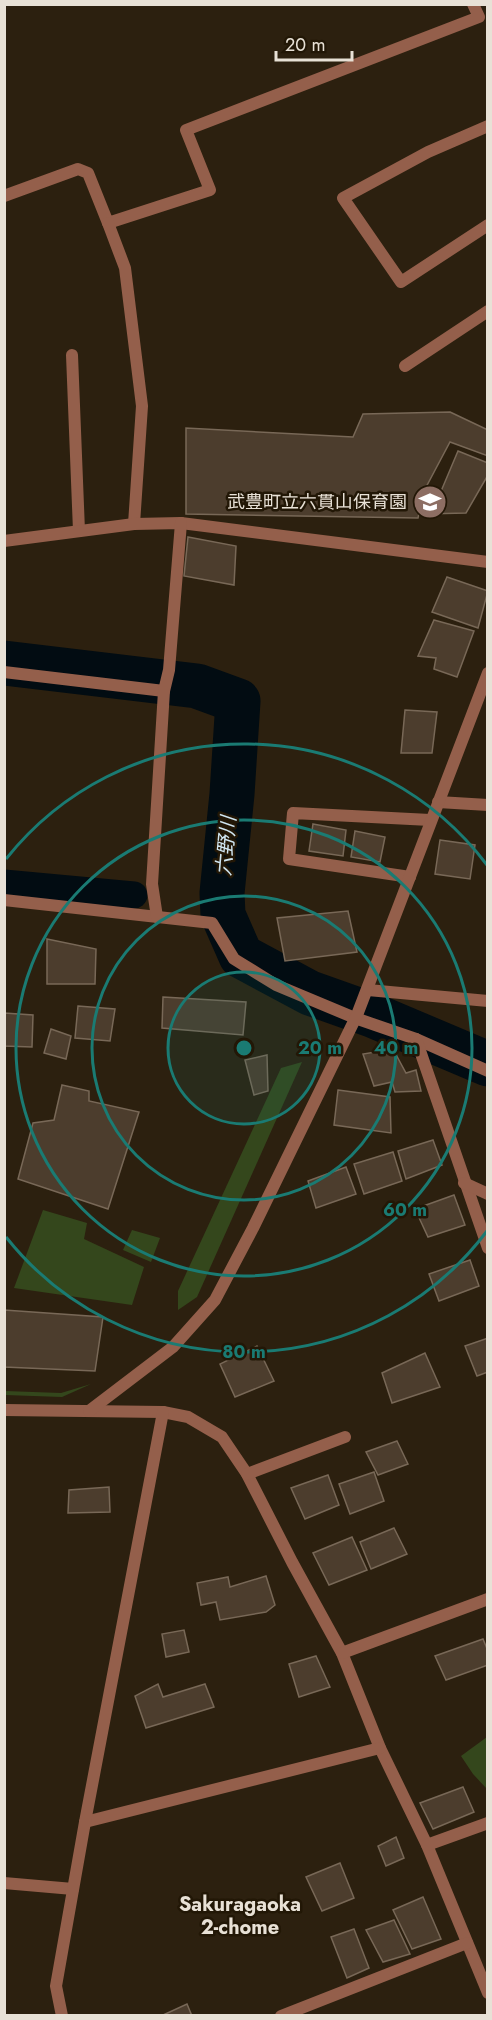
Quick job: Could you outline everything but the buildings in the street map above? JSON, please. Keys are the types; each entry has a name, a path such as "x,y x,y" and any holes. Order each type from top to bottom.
{"street":[{"path":"108,223 210,190 186,130 479,17 473,4"},
{"path":"488,126 428,152 343,198 401,282 488,225"},
{"path":"4,196 78,169 88,173 108,223 125,268 142,406 134,524"},
{"path":"405,366 488,311"},
{"path":"72,355 79,531"},
{"path":"157,917 152,884 164,690 169,670 181,523"},
{"path":"4,541 134,524 181,523 488,562"},
{"path":"4,672 164,690"},
{"path":"89,1411 173,1347 215,1300 254,1228 365,995 488,673"},
{"path":"438,802 488,805"},
{"path":"410,877 289,859 293,813 430,820"},
{"path":"4,900 212,923 234,959 276,985 488,1071"},
{"path":"365,995 488,1001"},
{"path":"416,1040 488,1248"},
{"path":"464,1182 488,1194"},
{"path":"4,1410 163,1412 188,1417 222,1437 247,1474 342,1653 380,1748 427,1845 488,1993"},
{"path":"62,2016 56,1986 163,1412"},
{"path":"247,1474 345,1437"},
{"path":"342,1653 488,1599"},
{"path":"85,1822 380,1748"},
{"path":"427,1845 488,1823"},
{"path":"4,1883 73,1889"},
{"path":"281,2016 467,1943"}],"green space":[{"path":"302,1062 197,1297 178,1310 178,1291 281,1068"},
{"path":"43,1210 87,1223 84,1239 144,1267 132,1305 14,1288"},
{"path":"132,1230 160,1238 151,1262 123,1250"},
{"path":"91,1384 62,1397 5,1395 5,1391 61,1393"},
{"path":"487,1737 487,1789 461,1756"}],"waterway":[{"name":"六野川","path":"4,663 197,686 238,701 222,893 223,915 241,956 310,993 372,1015 488,1064"},
{"path":"4,883 134,895"}],"place":[{"name":"武豊町立六貫山保育園","path":"430,502"}],"district":[{"name":"Sakuragaoka 2-chome","path":"240,1916"}]}
